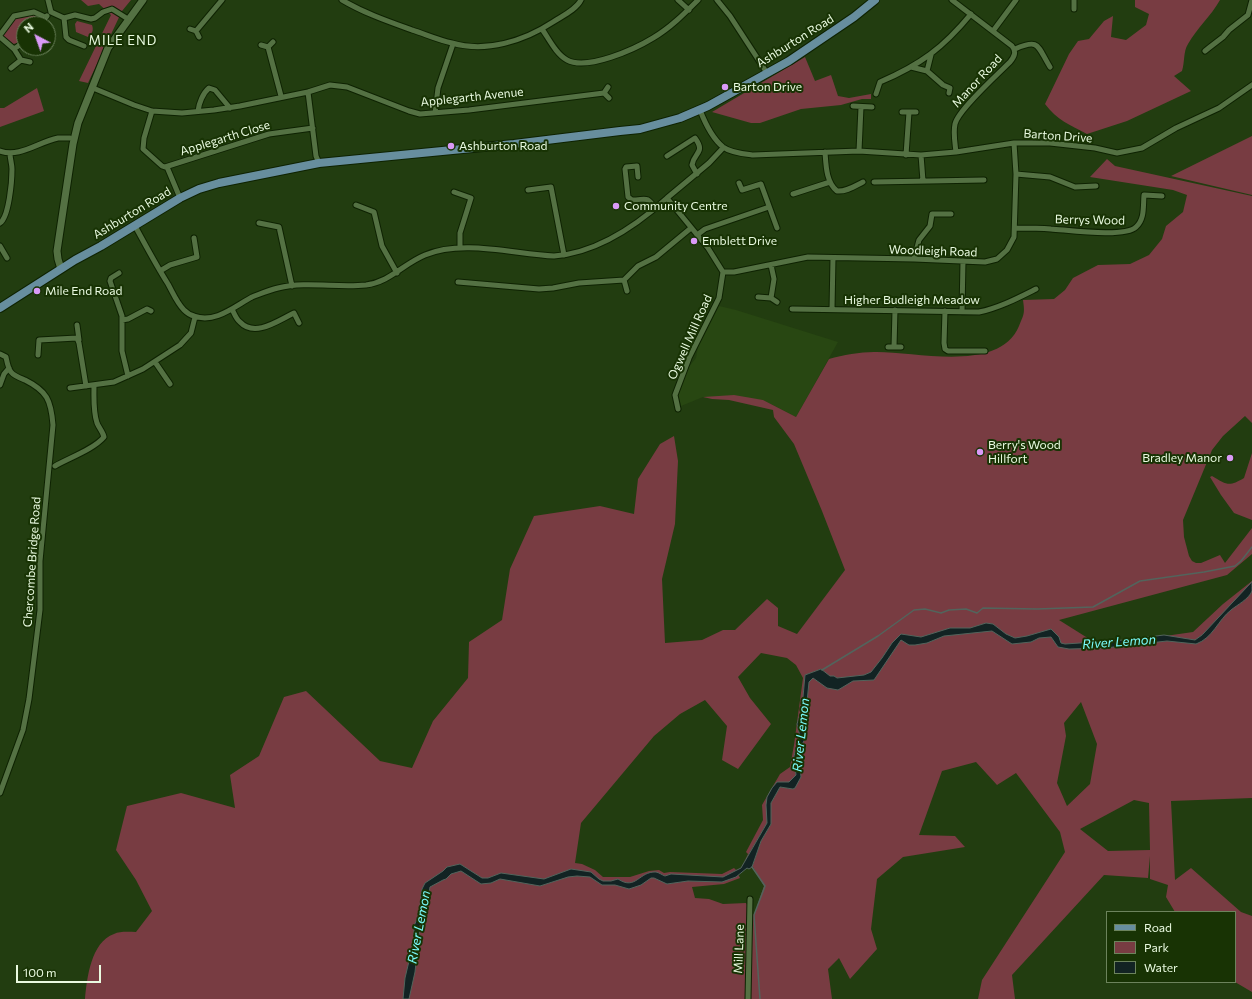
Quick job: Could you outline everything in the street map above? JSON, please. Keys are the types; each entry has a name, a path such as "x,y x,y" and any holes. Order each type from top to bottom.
{"main road":[{"name":"Ashburton Road","path":"0,308 61,269 180,198 199,189 219,183 319,163 514,144 620,130 640,130 680,118 700,110 817,43 870,2"}],"street":[{"path":"48,0 51,12"},
{"path":"61,269 57,251 73,144 78,123 108,48 143,0"},
{"path":"196,31 222,0"},
{"path":"342,0 371,15 453,44 474,46 503,44 520,39 542,29 576,7 581,0"},
{"path":"678,0 688,10"},
{"path":"542,29 555,48 566,60 572,62 589,63 609,58 645,43 665,30 698,0"},
{"path":"717,0 730,16 767,73"},
{"name":"Manor Road","path":"952,0 1014,49 1014,57 1010,62 970,102 956,120 954,132 956,152"},
{"path":"993,31 1016,0"},
{"path":"1074,0 1074,10"},
{"path":"1205,52 1248,15 1252,0"},
{"path":"51,12 64,18 76,15 91,19 103,12 112,10 128,19"},
{"path":"30,62 21,60 14,49 0,36 14,16 34,12 43,16"},
{"path":"46,16 51,12"},
{"path":"876,94 880,82 911,67 931,55 958,30 971,14"},
{"path":"64,18 68,40 84,46"},
{"path":"190,29 196,31 199,37"},
{"path":"268,47 273,42"},
{"path":"1204,42 1210,47"},
{"name":"Manor Road","path":"1014,49 1028,43 1033,44 1038,47 1050,67"},
{"path":"436,113 438,88 453,44"},
{"path":"261,45 268,47"},
{"path":"268,47 282,96"},
{"path":"927,71 931,55"},
{"path":"11,68 21,60"},
{"name":"Manor Road","path":"911,67 927,71 943,85 950,88 949,93"},
{"name":"Applegarth Avenue","path":"93,88 152,111 182,113 230,108 282,96 308,92 330,85 348,87 420,114 604,93"},
{"name":"Barton Drive","path":"723,148 739,153 753,155 859,151 921,155 956,152 1014,143 1050,143 1095,148 1117,153 1142,148 1176,128 1219,108 1252,85"},
{"path":"608,87 604,93 609,98"},
{"path":"198,111 198,106 210,88 215,90 230,108"},
{"path":"308,92 316,156 319,163"},
{"path":"853,106 872,107"},
{"path":"859,151 861,107"},
{"path":"135,226 179,304 189,314 195,317 214,318 253,297 279,288 314,284 366,285 381,281 397,273 424,255 439,251 460,248 540,255 564,255 581,251 609,240 655,208 709,163 723,148 710,131 700,110"},
{"name":"Applegarth Close","path":"152,111 144,138 143,149 162,166 167,167 269,134 313,128"},
{"path":"902,112 916,112"},
{"path":"906,154 909,112"},
{"path":"0,151 10,154 20,152 57,138 70,138"},
{"path":"667,156 695,138 700,146 700,151 692,162 692,166 697,174"},
{"name":"Woodleigh Road","path":"723,272 734,272 808,257 985,262 997,259 1007,250 1014,237 1016,174 1014,143"},
{"path":"825,152 830,182 837,191 841,192 865,182"},
{"path":"0,223 3,222 8,209 12,169 10,154"},
{"path":"921,155 923,181"},
{"path":"638,177 637,166 626,167 628,197 632,200 644,198 648,199 655,208"},
{"name":"Applegarth Close","path":"167,167 180,198"},
{"path":"1016,174 1050,177 1075,187 1096,186"},
{"path":"874,182 984,180"},
{"path":"793,194 830,182"},
{"path":"739,183 742,190 761,184 776,228"},
{"path":"528,190 551,187 564,255"},
{"path":"454,192 471,198 460,233 460,248"},
{"name":"Berrys Wood","path":"1014,228 1077,231 1132,231 1143,218 1144,196 1162,196"},
{"path":"667,198 708,248 723,272"},
{"path":"356,204 374,212 382,246 397,273"},
{"path":"697,235 705,229 769,207"},
{"path":"914,259 919,240 930,226 932,214 951,214"},
{"path":"259,223 280,227 292,286"},
{"path":"458,282 539,289 553,288 579,282 624,280 638,266 656,257 691,228"},
{"path":"160,271 170,265 197,257 194,238"},
{"path":"0,246 8,258"},
{"path":"832,309 833,258"},
{"path":"962,312 963,261"},
{"path":"771,265 774,279 771,298"},
{"name":"Ogwell Mill Road","path":"678,409 675,395 689,358 719,298 723,272"},
{"path":"119,273 111,278 110,281 122,316 122,351 128,376"},
{"path":"624,280 627,291"},
{"name":"Higher Budleigh Meadow","path":"792,309 962,312 986,311 1036,289"},
{"path":"758,297 771,298 777,302"},
{"path":"808,302 808,309"},
{"path":"232,308 239,322 252,329 268,326 294,312 299,323"},
{"path":"122,320 128,319 147,309 151,311"},
{"path":"895,310 891,347 901,347"},
{"path":"945,311 945,349 948,351 985,351"},
{"path":"70,388 114,382 154,362 186,339 191,333 195,317"},
{"path":"77,325 86,386"},
{"path":"38,355 38,340 73,338 79,340"},
{"name":"Chercombe Bridge Road","path":"0,354 6,357 8,368 12,373 40,389 45,394 50,404 53,425 40,561 40,610 30,699 24,730 0,793"},
{"path":"154,362 170,384"},
{"path":"0,385 8,368"},
{"path":"55,466 71,457 76,456 104,438 104,434 97,424 94,407 94,385"},
{"name":"Mill Lane","path":"748,999 750,899"}],"shaded area":[{"path":"719,306 838,342 796,417 763,400 703,397 681,406 678,395 685,372 696,358 698,347"}],"green space":[{"path":"81,0 131,0 122,11 88,83 79,81 111,15 99,4 88,6"},
{"path":"1135,0 1220,0 1188,44 1185,50 1182,71 1174,76 1191,91 1127,121 1087,134 1059,118 1045,104 1069,54 1078,41 1089,39 1104,21 1113,16 1111,37 1126,40 1146,25 1149,14 1135,7"},
{"path":"34,14 38,16 24,16"},
{"path":"15,18 16,43 13,44 2,35"},
{"path":"77,21 92,25 92,32 88,37 76,32 75,24"},
{"path":"805,57 815,81 831,75 838,96 849,98 871,94 871,99 862,99 841,105 801,109 760,123 751,123 712,112"},
{"path":"37,88 44,111 0,127 0,108 4,108"},
{"path":"1252,136 1252,195 1171,176"},
{"path":"1107,159 1115,166 1252,196 1252,423 1245,416 1223,436 1212,450 1183,520 1184,537 1189,556 1192,561 1196,563 1201,563 1220,555 1225,563 1252,528 1252,554 1227,575 1059,620 1094,642 1137,640 1193,632 1223,604 1252,581 1252,798 1171,801 1175,880 1191,868 1241,912 1252,916 1252,992 1236,983 1236,911 1174,911 1166,897 1168,885 1150,879 1150,856 1148,878 1104,875 1012,975 1015,999 978,999 982,980 1065,852 1060,832 1016,773 997,785 976,762 942,771 919,835 955,836 965,847 903,857 877,879 871,929 877,949 850,979 839,958 828,969 832,999 85,999 89,971 95,953 100,945 106,938 116,933 136,932 152,911 136,880 116,850 127,806 181,793 235,808 230,775 259,756 284,697 306,691 380,761 412,768 433,721 468,678 469,642 502,620 510,569 534,516 600,506 634,514 638,479 660,444 674,436 678,461 675,524 662,579 665,643 702,640 723,630 735,630 767,599 778,608 778,626 797,634 845,570 822,511 794,444 774,417 773,410 729,400 703,397 734,395 763,400 796,417 829,359 869,352 954,357 975,355 994,350 1009,341 1019,326 1024,314 1023,300 1054,299 1065,290 1073,278 1098,265 1130,264 1149,255 1162,239 1166,226 1183,212 1187,195 1173,190 1090,177","holes":["761,653 787,658 796,665 803,678 790,767 780,774 762,805 763,820 746,852 748,854 741,868 736,870 734,868 722,874 664,873 659,870 649,871 630,877 603,877 595,870 582,864 575,863 581,823 654,736 680,714 705,700 727,726 722,760 738,769 771,724 750,698 738,677","821,669 822,671 809,682 803,723 805,739 800,748 799,755 801,771 793,789 780,787 771,803 771,824 761,841 752,867 749,869 753,867 764,886 754,915 746,903 723,904 709,899 695,898 692,887 724,884 740,878 738,874 747,868 743,864 767,823 772,788 781,782 789,782 796,775 794,756 800,736 797,724 802,708 805,675","1081,702 1097,744 1090,784 1067,806 1057,783 1066,736 1064,723","1134,800 1149,803 1150,850 1108,851 1080,829"]},
{"path":"1252,453 1252,520 1234,513 1210,477 1212,476 1228,484 1235,483 1244,478"}],"water":[{"name":"River Lemon","path":"1252,582 1252,591 1248,597 1226,614 1207,638 1196,644 1167,641 1105,648 1069,649 1058,647 1051,637 1039,638 1031,642 1012,644 992,631 944,636 927,643 915,645 909,645 901,640 874,680 853,681 838,690 827,688 813,678 809,682 803,723 805,739 800,748 799,755 801,777 793,789 780,787 771,803 771,824 761,841 752,867 749,869 747,868 736,877 722,882 688,881 667,884 651,878 641,885 629,889 615,885 602,885 590,877 568,877 540,886 500,879 491,883 481,884 461,871 451,874 446,879 430,887 426,910 420,926 415,972 409,999 403,999 405,978 414,940 414,926 419,914 422,889 425,883 447,867 460,864 482,878 488,878 501,873 544,879 571,869 591,872 603,881 618,879 629,883 645,874 656,872 665,876 671,874 723,877 741,868 767,823 767,797 772,788 777,782 789,782 796,775 794,756 800,736 797,724 802,708 805,675 821,669 830,676 837,678 864,675 871,672 892,643 901,634 921,637 950,628 970,628 986,623 993,624 1006,634 1015,638 1051,629 1059,637 1061,643 1065,644 1124,640 1164,635 1195,640 1202,635"}],"waterway":[{"path":"822,670 878,636 914,610 925,609 941,613 949,610 966,609 977,613 983,608 1037,609 1093,607 1140,581 1235,566 1252,547"},
{"path":"752,867 765,886 754,915 760,999"}],"place":[{"name":"Barton Drive","path":"725,87"},
{"name":"Ashburton Road","path":"451,146"},
{"name":"Community Centre","path":"616,206"},
{"name":"Emblett Drive","path":"694,241"},
{"name":"Mile End Road","path":"37,291"},
{"name":"Berry's Wood Hillfort","path":"980,452"},
{"name":"Bradley Manor","path":"1230,458"}],"district":[{"name":"MILE END","path":"123,41"}]}
